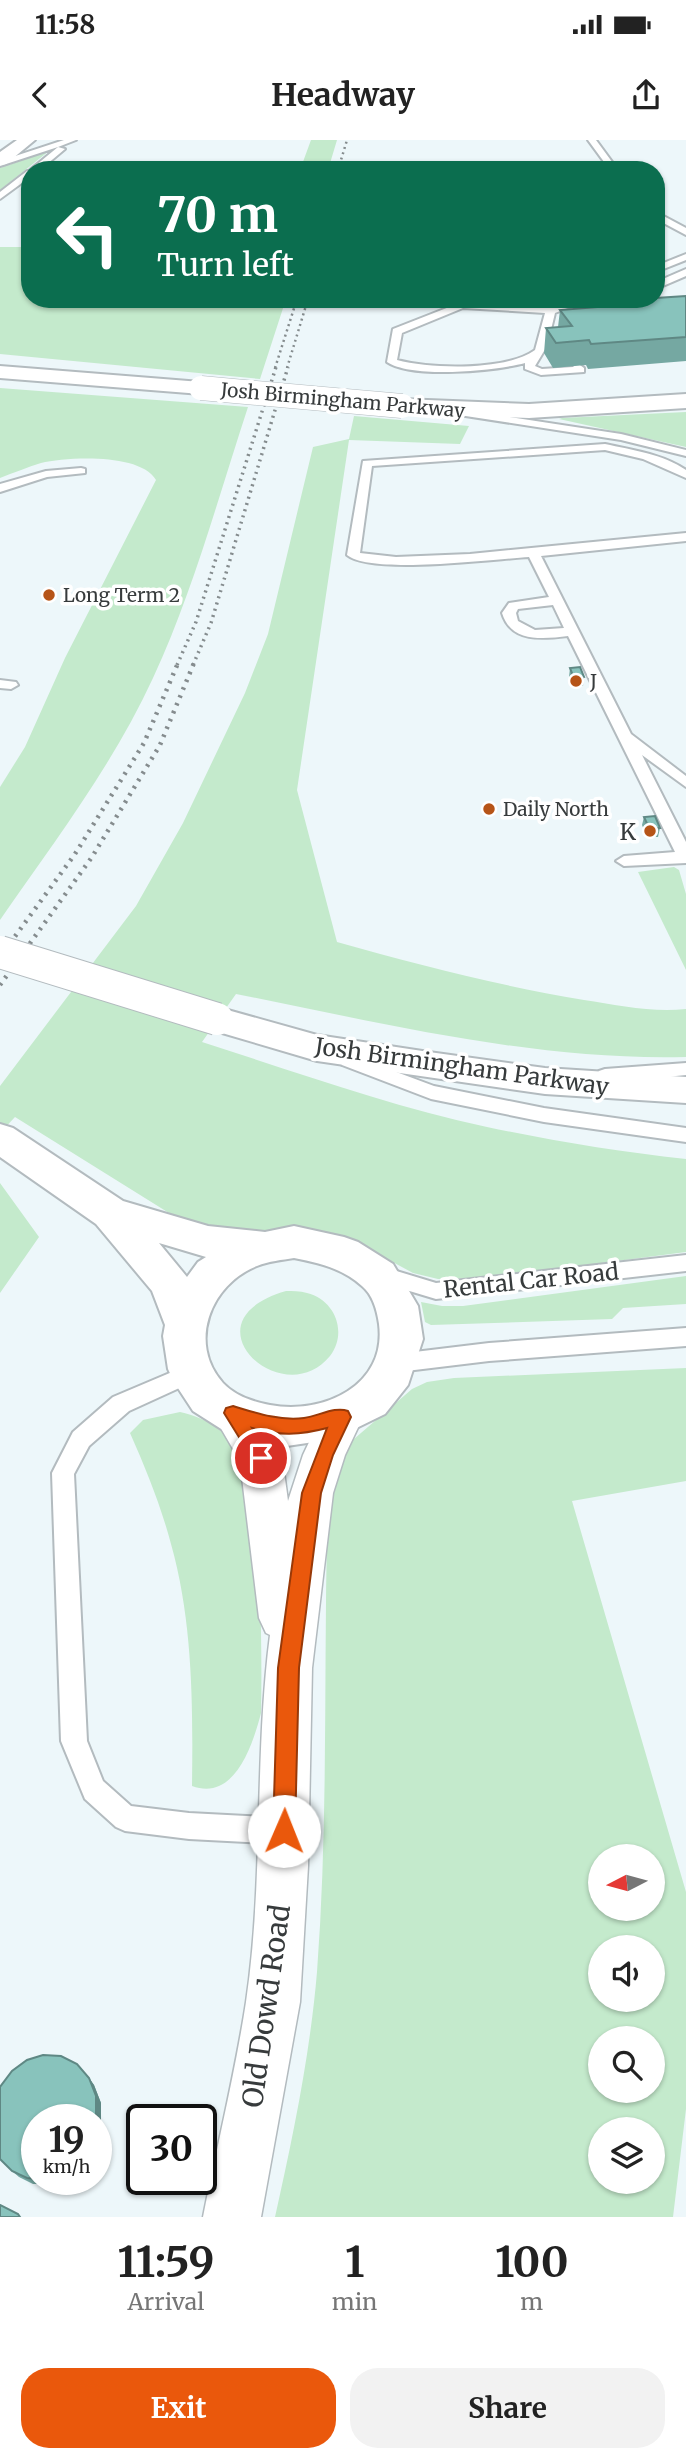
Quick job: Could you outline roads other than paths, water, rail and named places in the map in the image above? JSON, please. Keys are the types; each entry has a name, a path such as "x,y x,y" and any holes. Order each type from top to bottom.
{"main road":[{"path":"0,162 27,140"},
{"name":"Josh Birmingham Parkway","path":"0,372 431,408 529,411 686,401"},
{"name":"Josh Birmingham Parkway","path":"0,952 317,1048 545,1081 686,1090"},
{"path":"3,1139 110,1213 169,1283 184,1321"},
{"path":"110,1213 208,1242 263,1246 294,1242 325,1246 354,1256 377,1273 392,1293 401,1315 403,1339 398,1363 376,1395 342,1417 305,1426 268,1425 233,1413 208,1396 191,1373 183,1347 184,1321 193,1296 211,1274 235,1257 263,1246"}],"street":[{"name":"Old Dowd Road","path":"233,1413 261,1458 289,1668"},
{"name":"Old Dowd Road","path":"232,2217 272,2002 284,1831 289,1668 312,1493 324,1455 342,1417"}],"lane":[{"path":"0,162 73,140"},
{"path":"45,161 73,140"},
{"path":"592,140 607,161"},
{"path":"0,196 21,180"},
{"path":"665,220 686,232"},
{"path":"665,265 686,257"},
{"path":"665,282 686,272"},
{"path":"453,308 397,331 392,362 470,368 533,357"},
{"path":"538,308 550,311 562,308"},
{"path":"569,308 598,321 616,308"},
{"path":"550,311 541,350 533,357 529,368 537,371 580,370 577,366"},
{"path":"545,333 556,345"},
{"path":"431,408 593,432 686,453"},
{"path":"686,475 646,456 605,447 367,463 353,555 367,560 391,561 533,552 686,537"},
{"path":"0,488 46,474 82,471"},
{"path":"533,552 686,857 624,861"},
{"path":"557,600 514,606 509,613 509,620 515,627 530,634 573,631"},
{"path":"625,734 686,783"},
{"path":"643,769 686,764"},
{"path":"671,826 686,837"},
{"path":"317,1048 431,1092 544,1115 686,1135"},
{"path":"545,1081 686,1069"},
{"name":"Rental Car Road","path":"377,1273 436,1291 686,1263"},
{"path":"398,1363 489,1352 686,1337"},
{"path":"191,1373 121,1405 81,1439 63,1474 75,1741 94,1790 125,1818 189,1826 284,1831"}],"railway":[{"path":"341,161 347,140"},
{"path":"275,368 294,308"},
{"path":"287,368 305,308"},
{"path":"177,665 196,622 276,367"},
{"path":"193,665 211,623 288,367"},
{"path":"0,957 75,854 144,743 178,663"},
{"path":"0,985 92,857 160,745 194,663"}],"place":[{"name":"Long Term 2","path":"49,595"},
{"name":"J","path":"576,681"},
{"name":"Daily North","path":"489,809"},
{"name":"K","path":"650,831"}]}
